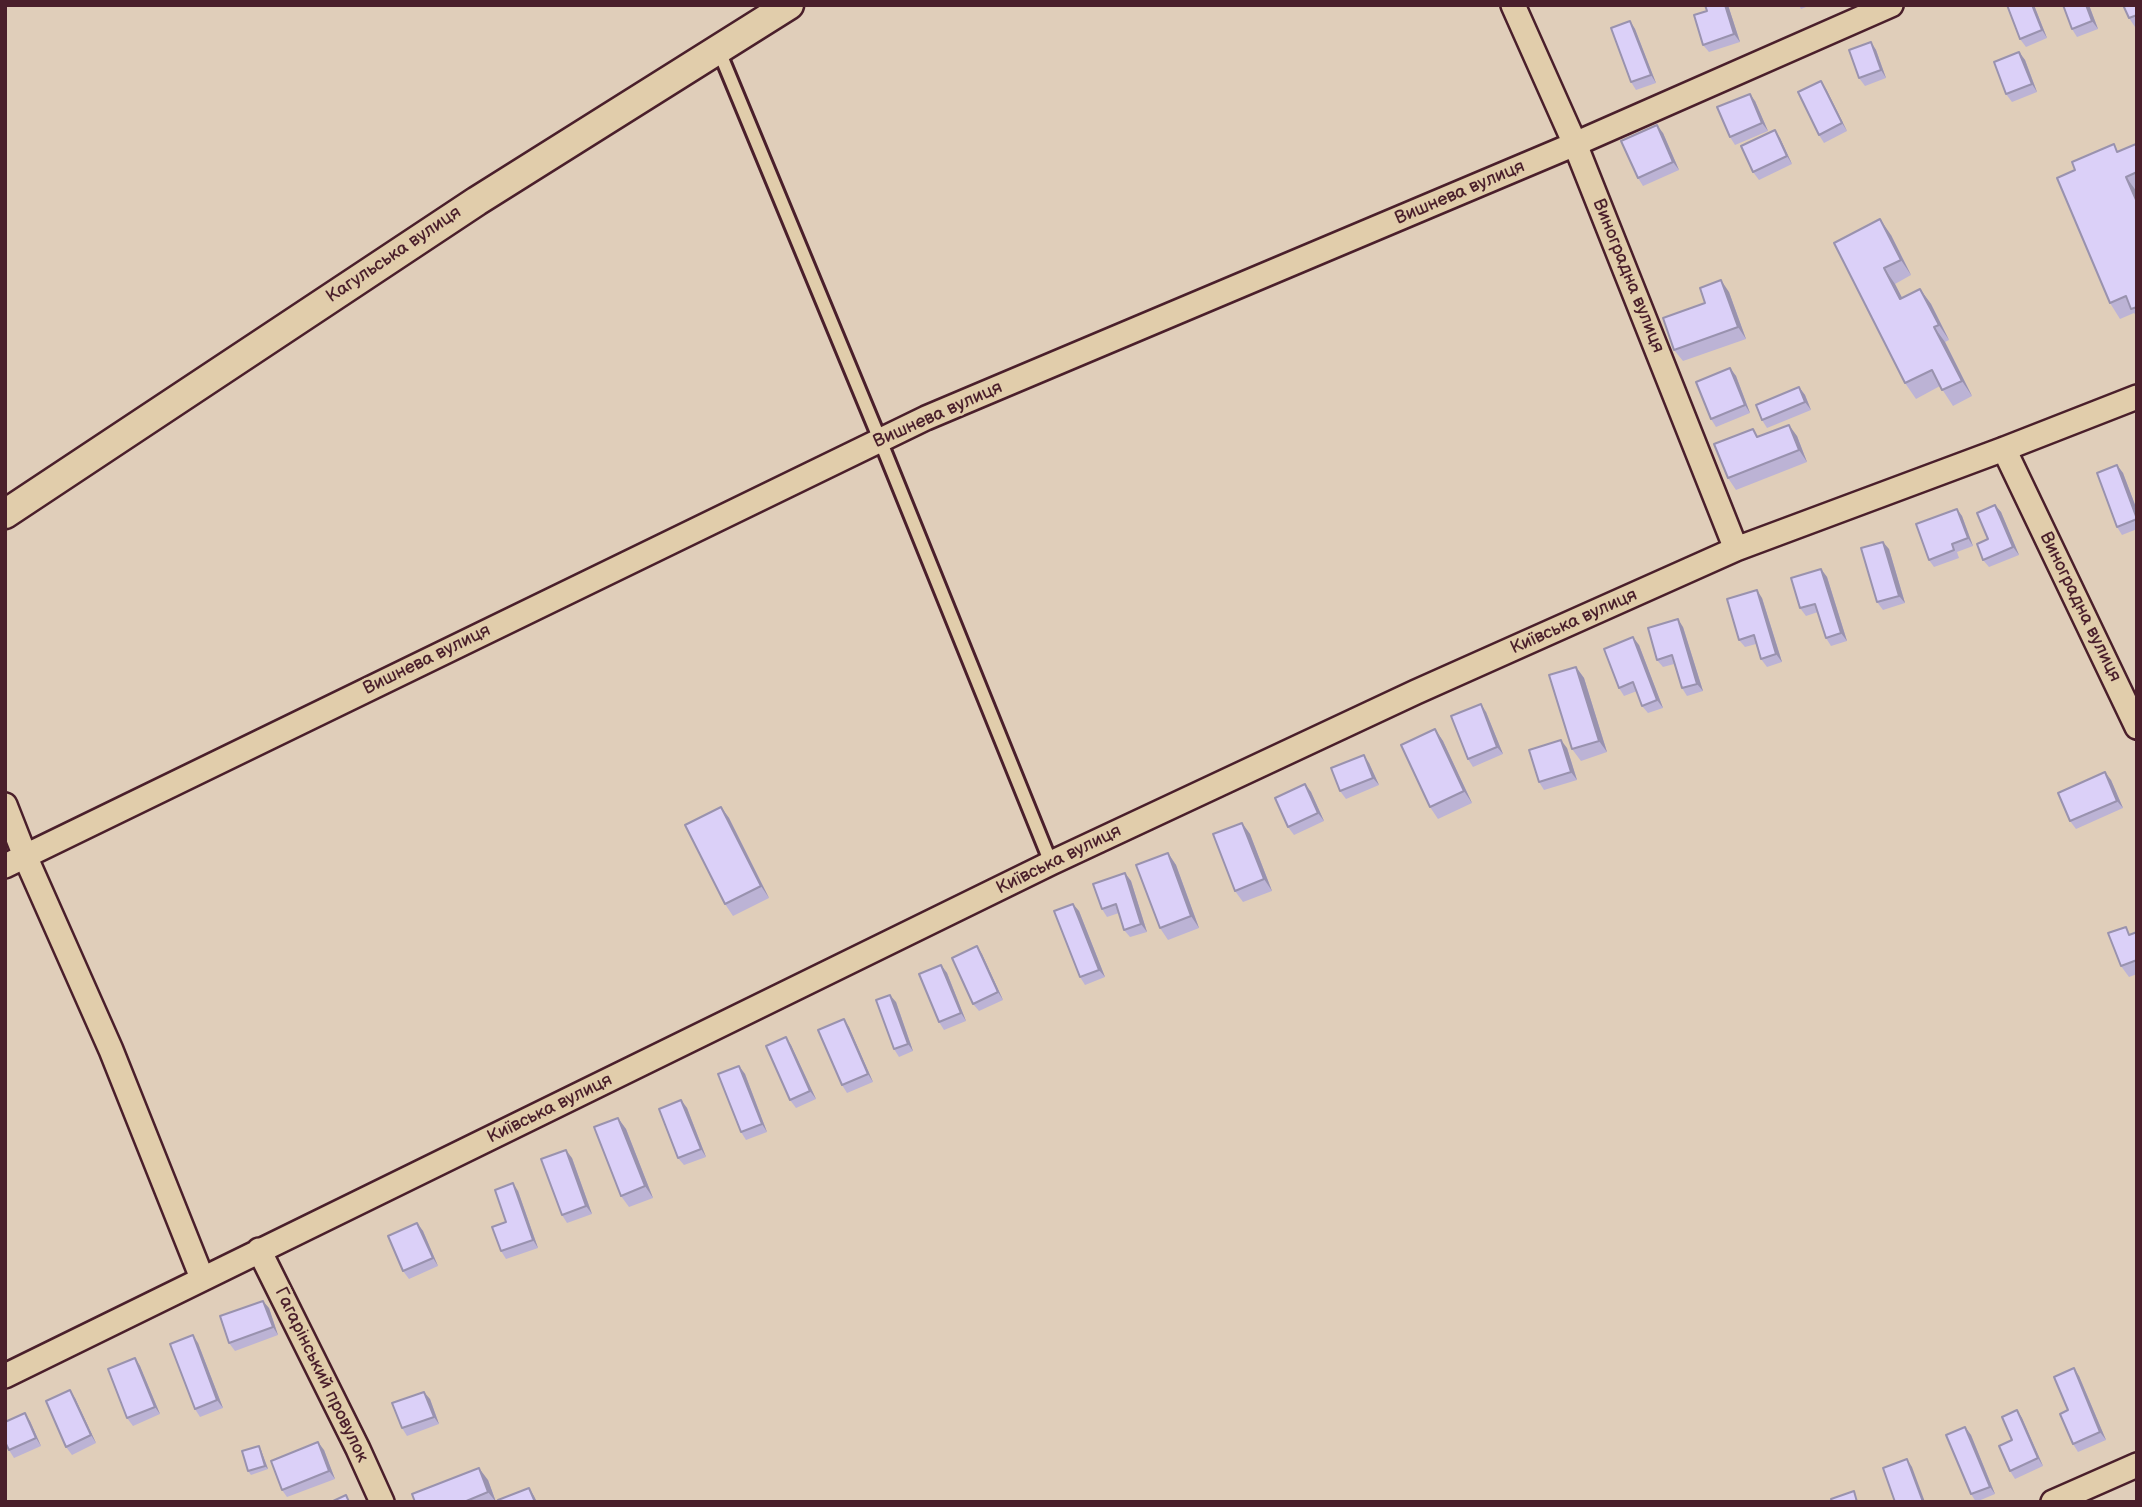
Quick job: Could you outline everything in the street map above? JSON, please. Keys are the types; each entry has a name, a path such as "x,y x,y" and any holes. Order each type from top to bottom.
{"street":[{"name":"Кагульська вулиця","path":"5,514 477,201 789,5"},
{"name":"Виноградна вулиця","path":"1513,5 1575,144 1736,549"},
{"name":"Вишнева вулиця","path":"15,861 926,418 1575,144 1891,5"},
{"name":"Київська вулиця","path":"5,1376 1051,863 1416,692 1736,549 2137,397"},
{"name":"Виноградна вулиця","path":"2004,449 2137,727"},
{"path":"5,805 15,861 111,1050 202,1279"},
{"name":"Гагарінський провулок","path":"259,1250 382,1502"},
{"path":"2053,1502 2137,1465"}],"lane":[{"path":"719,51 1051,863"}],"building":[{"path":"1705,5 1725,5 1734,34 1703,45 1694,15 1707,11"},
{"path":"2007,5 2032,5 2042,30 2020,39"},
{"path":"2063,5 2086,5 2092,21 2072,29"},
{"path":"2123,5 2137,5 2137,15 2129,18"},
{"path":"1630,21 1651,75 1631,82 1611,28"},
{"path":"1871,42 1881,70 1859,78 1849,50"},
{"path":"2019,52 2032,84 2006,94 1994,62"},
{"path":"1821,81 1842,123 1819,135 1798,92"},
{"path":"1750,94 1762,123 1730,137 1717,107"},
{"path":"1657,125 1673,162 1638,178 1621,141"},
{"path":"1775,130 1787,156 1753,172 1741,146"},
{"path":"2114,144 2117,152 2137,145 2137,172 2126,177 2137,202 2137,307 2131,309 2126,296 2110,303 2057,178 2075,170 2072,162"},
{"path":"1880,219 1901,260 1884,268 1900,299 1920,289 1939,325 1934,327 1962,381 1942,390 1932,370 1905,383 1834,243"},
{"path":"1721,280 1738,327 1674,350 1663,318 1705,303 1700,288"},
{"path":"1730,368 1745,405 1711,419 1696,382"},
{"path":"1799,387 1805,402 1762,420 1756,405"},
{"path":"1789,425 1799,450 1728,478 1714,444 1753,429 1757,437"},
{"path":"2117,465 2137,519 2117,527 2097,473"},
{"path":"1995,505 2013,547 1983,560 1977,544 1988,539 1977,513"},
{"path":"1957,509 1968,538 1952,544 1954,550 1929,560 1916,524"},
{"path":"1883,542 1899,596 1877,602 1861,548"},
{"path":"1821,569 1841,633 1826,638 1815,604 1800,608 1791,578"},
{"path":"1757,590 1776,654 1761,659 1754,635 1739,640 1727,599"},
{"path":"1678,619 1697,684 1682,688 1672,655 1657,660 1648,628"},
{"path":"1633,637 1657,700 1642,706 1633,682 1619,688 1604,649"},
{"path":"1576,667 1599,741 1572,749 1549,675"},
{"path":"1481,704 1497,747 1468,759 1451,716"},
{"path":"1435,729 1464,791 1430,807 1401,745"},
{"path":"1561,740 1571,772 1539,782 1529,750"},
{"path":"1364,755 1373,778 1340,791 1331,768"},
{"path":"2105,772 2117,801 2070,821 2058,793"},
{"path":"1305,784 1318,813 1288,827 1275,798"},
{"path":"721,807 761,886 725,904 685,825"},
{"path":"1242,823 1264,879 1235,891 1213,834"},
{"path":"1168,853 1191,916 1160,928 1136,865"},
{"path":"1125,873 1141,924 1124,930 1116,904 1102,909 1093,884"},
{"path":"1073,904 1099,970 1080,977 1054,911"},
{"path":"2126,927 2129,935 2137,932 2137,960 2121,966 2108,933"},
{"path":"977,946 998,992 973,1004 952,958"},
{"path":"941,965 961,1013 939,1022 919,974"},
{"path":"890,995 908,1044 894,1049 876,1000"},
{"path":"844,1019 868,1074 842,1085 818,1030"},
{"path":"786,1037 810,1091 790,1100 766,1046"},
{"path":"739,1066 762,1124 741,1132 718,1074"},
{"path":"681,1100 701,1149 678,1158 659,1109"},
{"path":"618,1118 645,1186 621,1196 594,1127"},
{"path":"566,1150 586,1206 562,1215 541,1159"},
{"path":"513,1183 533,1240 501,1251 492,1227 506,1222 495,1190"},
{"path":"417,1223 433,1258 403,1271 388,1236"},
{"path":"263,1301 273,1327 229,1343 220,1316"},
{"path":"193,1335 217,1400 195,1409 170,1344"},
{"path":"135,1358 155,1407 127,1418 108,1369"},
{"path":"2074,1368 2100,1432 2073,1444 2060,1414 2068,1410 2054,1377"},
{"path":"70,1390 91,1435 66,1447 46,1401"},
{"path":"424,1392 434,1417 402,1428 392,1403"},
{"path":"2017,1410 2038,1458 2010,1471 1999,1446 2012,1440 2002,1417"},
{"path":"25,1413 36,1438 9,1450 5,1442 5,1422"},
{"path":"1965,1427 1990,1487 1971,1494 1946,1435"},
{"path":"318,1442 329,1471 282,1490 271,1461"},
{"path":"259,1446 265,1466 248,1471 242,1451"},
{"path":"1907,1459 1923,1502 1895,1502 1883,1468"},
{"path":"479,1468 488,1492 464,1502 415,1502 412,1494"},
{"path":"529,1488 535,1502 498,1500"},
{"path":"1854,1491 1857,1502 1832,1502 1831,1499"},
{"path":"346,1495 349,1502 331,1502"}]}
